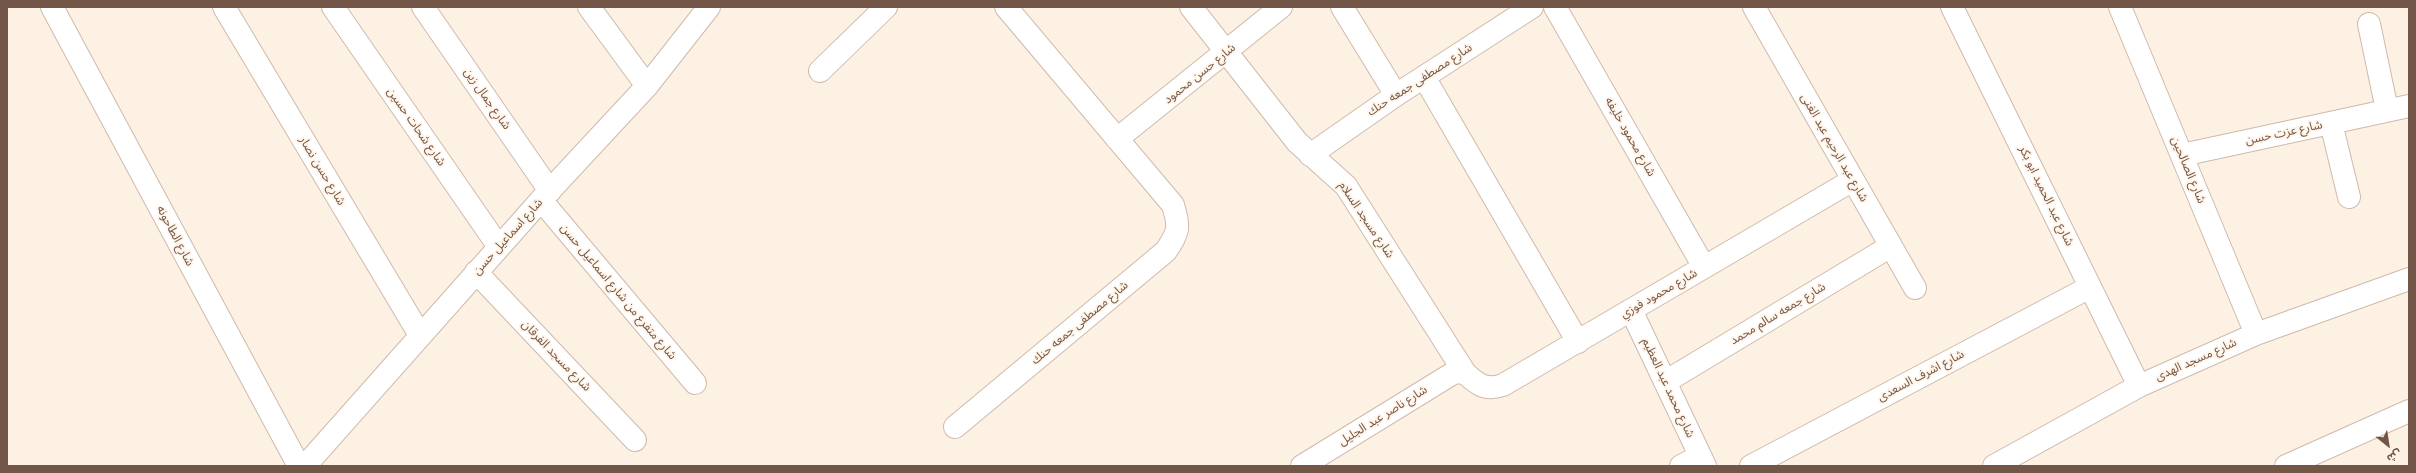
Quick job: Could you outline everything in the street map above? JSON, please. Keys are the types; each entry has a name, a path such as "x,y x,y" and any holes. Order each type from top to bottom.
{"street":[{"name":"شارع الطاحونه","path":"52,7 299,466"},
{"name":"شارع حسن نصار","path":"224,7 420,335"},
{"name":"شارع شحات حسين","path":"333,7 499,247"},
{"name":"شارع جمال زين","path":"423,7 545,196"},
{"path":"589,7 647,86"},
{"name":"شارع اسماعيل حسن","path":"306,466 476,272 647,86 710,7"},
{"path":"820,71 886,7"},
{"path":"1006,7 1117,139"},
{"name":"شارع مسجد السلام","path":"1191,7 1297,142 1346,186 1465,373"},
{"name":"شارع حسن محمود","path":"1117,139 1226,53 1281,7"},
{"path":"1342,7 1396,95"},
{"name":"شارع مصطفى جمعه حنك","path":"1310,155 1396,95 1532,7"},
{"name":"شارع محمود خليفه","path":"1555,7 1704,267"},
{"name":"شارع عبد الرحيم عبد الغنى","path":"1754,7 1915,288"},
{"name":"شارع عبد الحميد ابو بكر","path":"1952,7 2139,386"},
{"name":"شارع الصالحين","path":"2120,7 2256,334"},
{"path":"2369,24 2387,110"},
{"path":"1424,77 1578,342"},
{"name":"شارع عزت حسن","path":"2182,155 2409,106"},
{"path":"2331,122 2349,197"},
{"name":"شارع مصطفى جمعه حنك","path":"955,427 1166,251 1176,236 1179,225 1173,205 1117,139"},
{"name":"شارع محمود فوزي","path":"1465,373 1481,387 1492,389 1503,385 1853,180"},
{"name":"شارع متفرع من شارع اسماعيل حسن","path":"545,196 695,383"},
{"name":"شارع جمعه سالم محمد","path":"1665,382 1891,246"},
{"name":"شارع مسجد الفرقان","path":"476,272 635,440"},
{"name":"شارع مسجد الهدى","path":"1994,466 2139,386 2256,334 2409,279"},
{"name":"شارع اشرف السعدى","path":"1751,466 2090,287"},
{"name":"شارع محمد عبد العظيم","path":"1631,310 1703,461"},
{"name":"شارع ناصر عبد الجليل","path":"1302,466 1446,376 1455,372 1465,373"},
{"path":"2286,466 2409,411"},
{"path":"1681,466 1703,461"}]}
